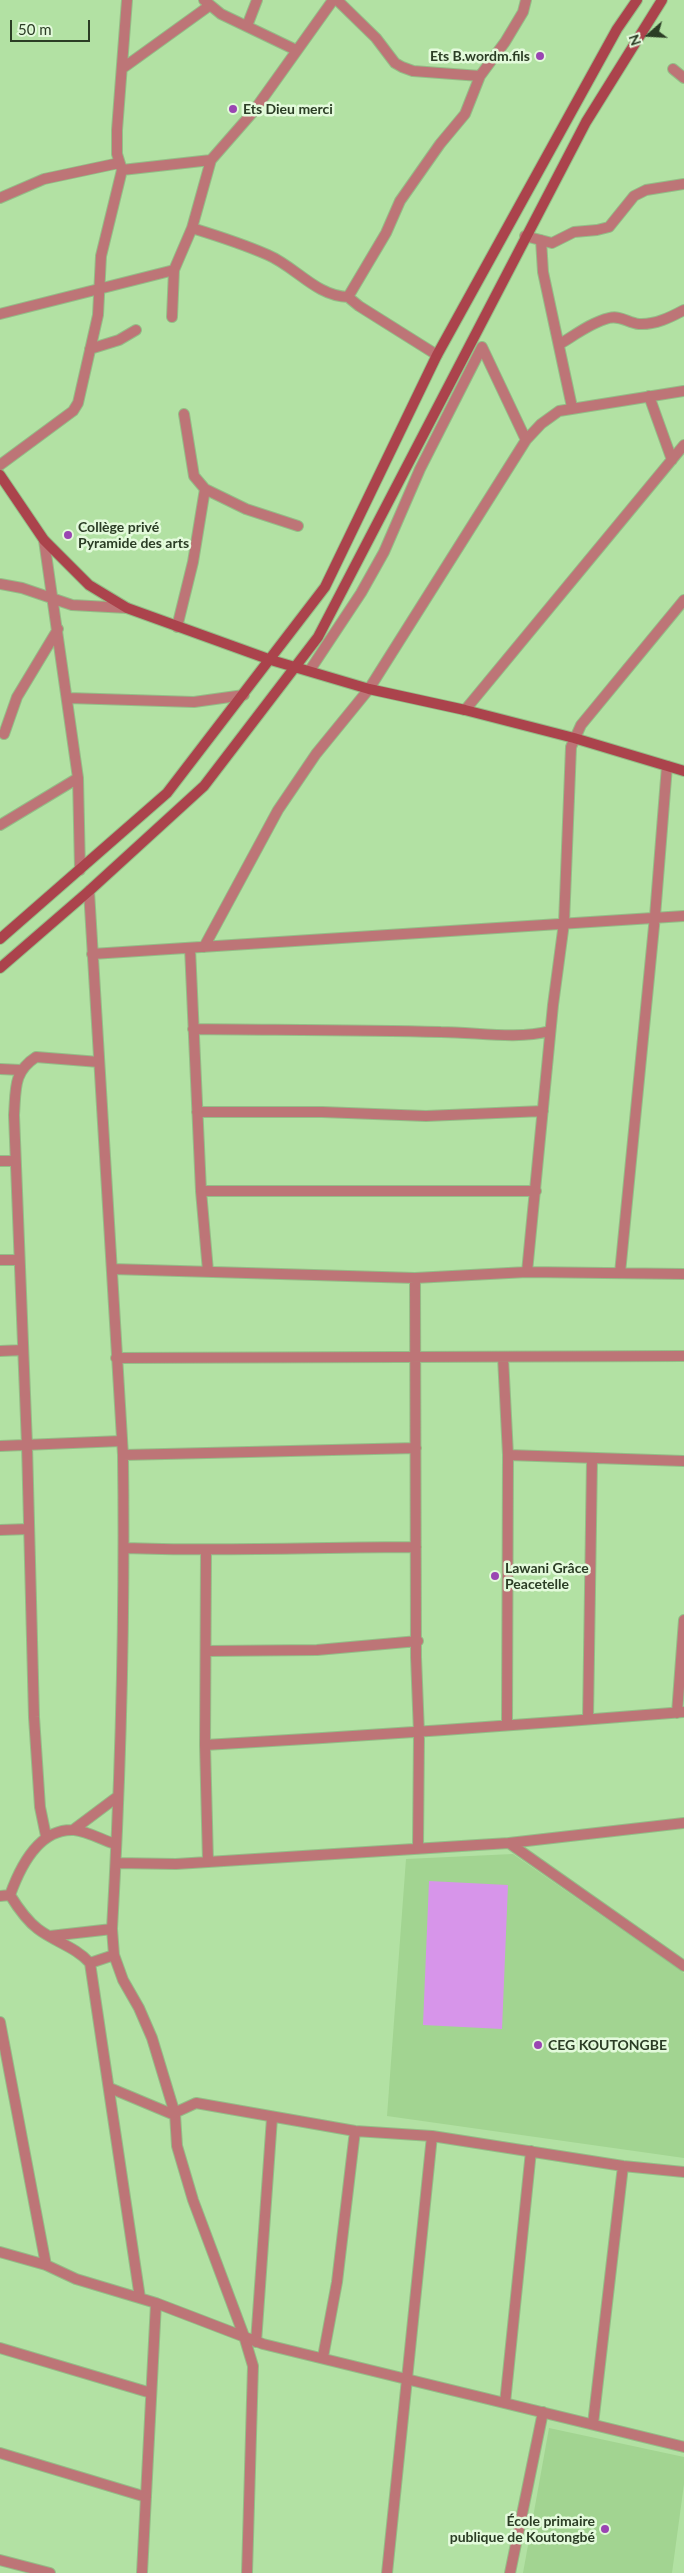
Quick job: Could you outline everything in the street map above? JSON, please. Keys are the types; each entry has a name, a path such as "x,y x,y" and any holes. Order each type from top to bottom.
{"main road":[{"path":"0,939 167,793 271,660 325,587 437,355 602,55 637,0"},
{"path":"0,968 89,891 204,786 318,637 586,122 662,0"},
{"path":"0,475 44,540 89,586 126,608 271,660 369,689 465,710 574,738 684,771"}],"street":[{"path":"0,465 76,408 101,290 101,256 120,166 117,130 127,0"},
{"path":"247,26 257,0"},
{"path":"172,317 174,270 192,228 211,160 254,112 333,0"},
{"path":"337,0 376,38 395,63 402,67 413,71 480,76"},
{"path":"348,297 386,234 400,202 469,106 480,76 505,42 523,12 526,0"},
{"path":"123,68 207,3 247,26 296,50"},
{"path":"673,69 684,78"},
{"path":"0,198 44,179 120,166 211,160"},
{"path":"525,236 552,243 574,232 608,227 634,196 646,190 684,184"},
{"path":"192,228 270,256 325,291 337,296 348,297 359,306 437,355"},
{"path":"541,240 543,272 572,407"},
{"path":"0,314 174,270"},
{"path":"560,344 593,324 610,318 624,318 638,324 651,323 684,310"},
{"path":"90,349 119,340 136,330"},
{"path":"310,670 362,593 380,560 443,422 482,347 526,440"},
{"path":"204,947 278,810 316,754 369,689 526,440 552,414 572,407 684,391"},
{"path":"648,396 672,460"},
{"path":"184,414 194,476 205,489 246,509 298,526"},
{"path":"465,710 684,445"},
{"path":"176,627 193,562 205,489"},
{"path":"44,540 54,598 78,778 80,870"},
{"path":"0,584 84,607 126,608"},
{"path":"527,1272 550,1031 564,922 571,755 574,738 581,725 684,600"},
{"path":"4,734 17,697 58,629"},
{"path":"68,698 194,702 244,695"},
{"path":"620,1273 655,916 667,766"},
{"path":"0,825 78,778"},
{"path":"89,891 123,1455 123,1672 112,1929 114,1955 123,1980 139,2008 152,2038 176,2114 177,2146 193,2200 244,2336 253,2366 247,2573"},
{"path":"92,954 564,922 643,919 655,916 684,916"},
{"path":"190,948 201,1191 208,1271"},
{"path":"194,1029 443,1032 516,1036 533,1036 550,1031"},
{"path":"46,1836 40,1807 34,1717 27,1445 14,1115 17,1082 21,1070 36,1056 99,1062"},
{"path":"0,1069 21,1070"},
{"path":"197,1112 322,1112 426,1116 543,1112"},
{"path":"0,1161 15,1160"},
{"path":"201,1191 536,1191"},
{"path":"0,1260 19,1260"},
{"path":"112,1269 415,1278 527,1272 684,1274"},
{"path":"415,1278 419,1733 418,1848"},
{"path":"0,1351 23,1350"},
{"path":"116,1358 684,1356"},
{"path":"503,1357 508,1455 507,1724"},
{"path":"0,1446 121,1441"},
{"path":"123,1455 416,1448"},
{"path":"508,1455 592,1459 684,1460"},
{"path":"588,1719 592,1459"},
{"path":"0,1530 29,1529"},
{"path":"124,1548 206,1552 284,1547 416,1547"},
{"path":"206,1552 207,1652 205,1745 208,1862"},
{"path":"205,1745 419,1733 507,1724 680,1712 684,1620"},
{"path":"207,1652 317,1650 418,1642"},
{"path":"117,1797 73,1830 46,1836 19,1870 5,1896 28,1920 50,1936 83,1954 90,1963 140,2298"},
{"path":"116,1863 176,1864 509,1843 684,1823"},
{"path":"73,1830 115,1844"},
{"path":"509,1843 684,1966"},
{"path":"50,1936 112,1929"},
{"path":"90,1963 114,1955"},
{"path":"0,2022 46,2265"},
{"path":"110,2088 168,2113 176,2114 196,2103 272,2118 355,2131 432,2136 622,2166 684,2172"},
{"path":"256,2342 272,2118"},
{"path":"323,2357 341,2254 355,2131"},
{"path":"387,2573 432,2136"},
{"path":"505,2403 531,2152"},
{"path":"593,2424 622,2166"},
{"path":"0,2252 46,2265 76,2279 156,2303 256,2342 684,2446"},
{"path":"142,2573 156,2303"},
{"path":"0,2348 151,2393"},
{"path":"510,2573 543,2412"},
{"path":"0,2453 146,2497"},
{"path":"0,2560 50,2573"}],"shaded area":[{"name":"CEG KOUTONGBE","path":"513,1854 684,1973 684,2158 387,2116 406,1859"},
{"path":"429,1881 508,1885 502,2029 423,2025"},
{"name":"École primaire publique de Koutongbé","path":"549,2428 684,2457 684,2484 672,2573 523,2573"}],"place":[{"name":"Ets B.wordm.fils","path":"540,56"},
{"name":"Ets Dieu merci","path":"233,109"},
{"name":"Collège privé Pyramide des arts","path":"68,535"},
{"name":"Lawani Grâce Peacetelle","path":"495,1576"},
{"name":"CEG KOUTONGBE","path":"538,2045"},
{"name":"École primaire publique de Koutongbé","path":"605,2529"}]}
